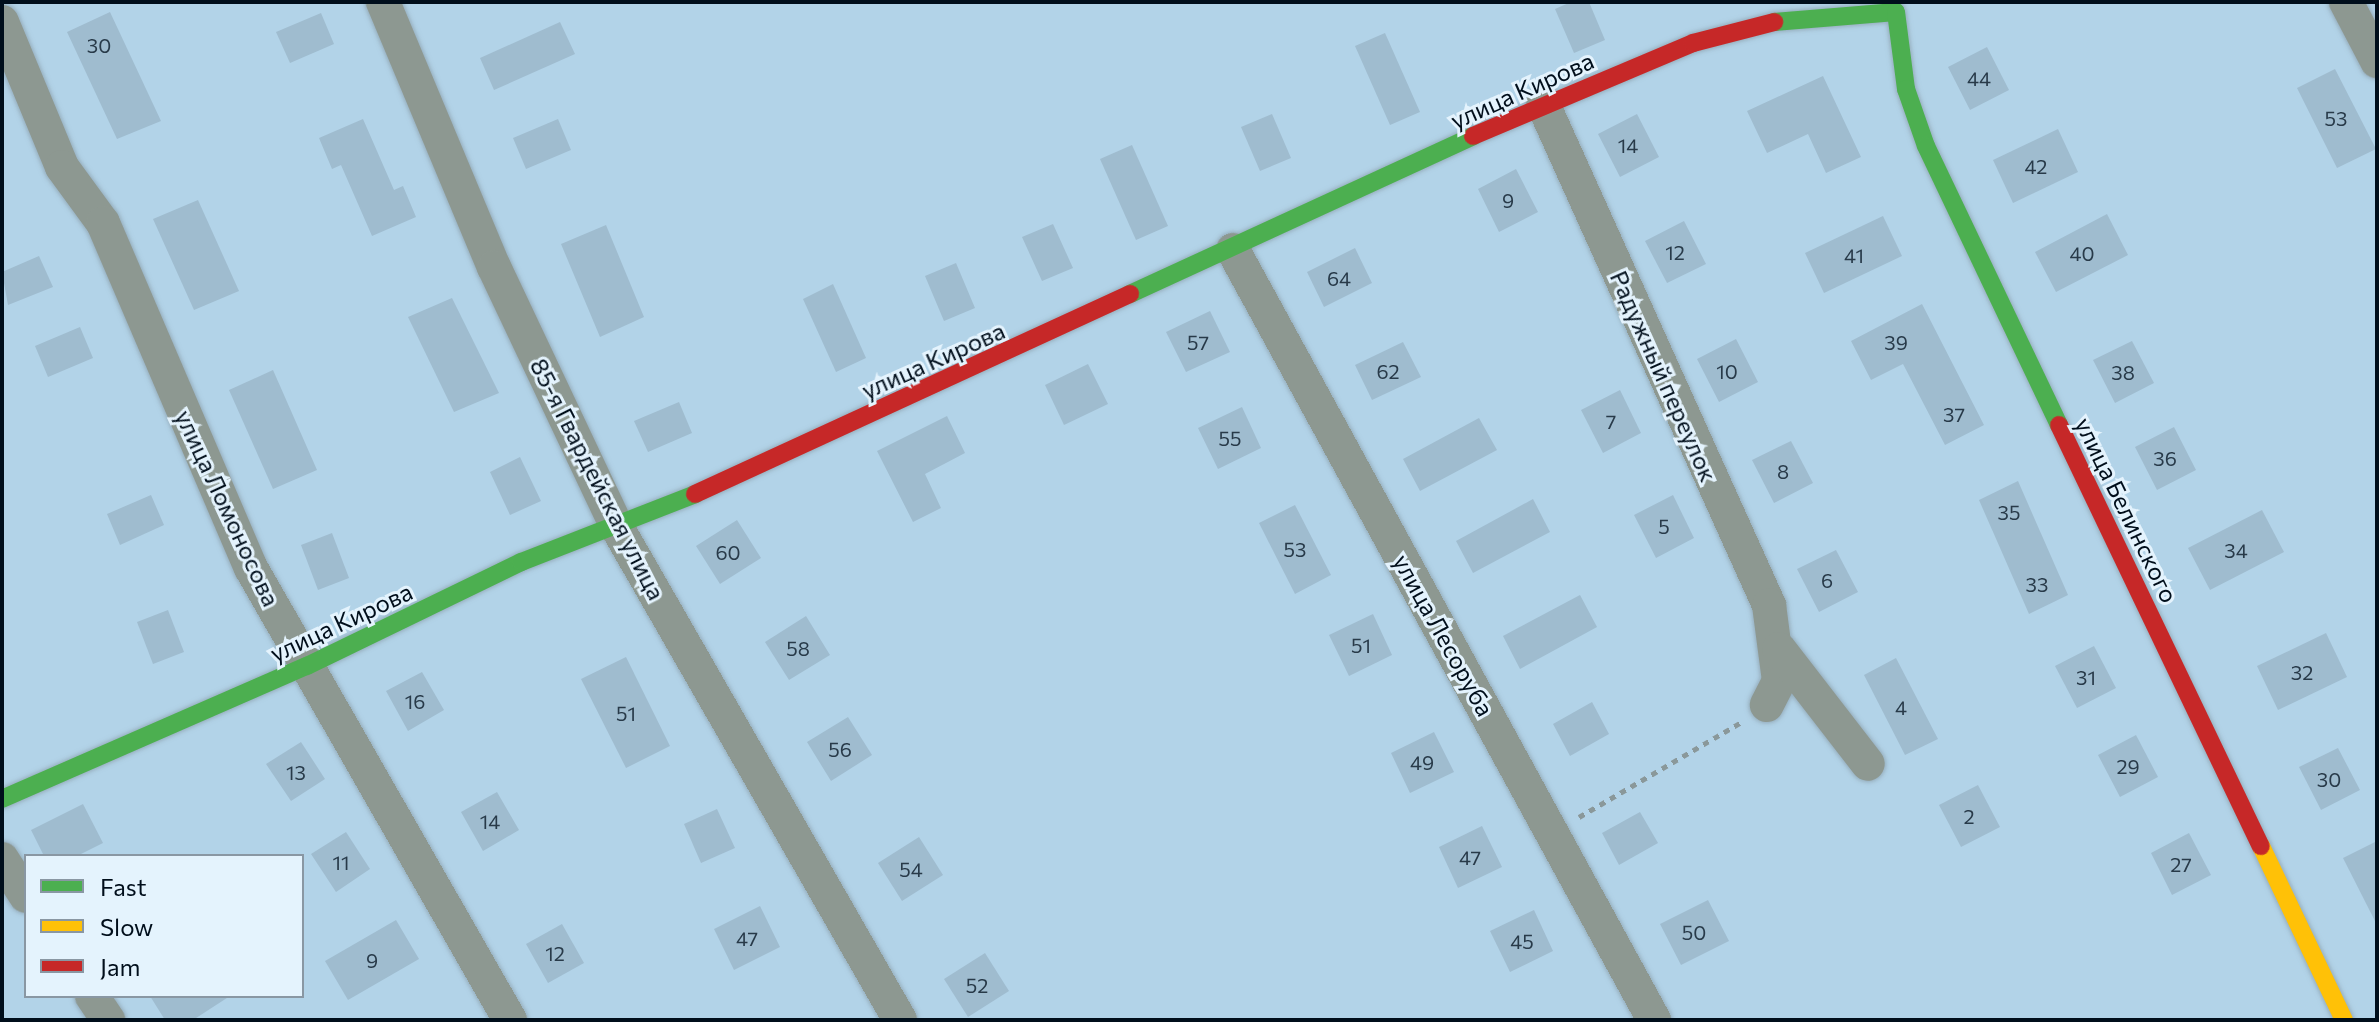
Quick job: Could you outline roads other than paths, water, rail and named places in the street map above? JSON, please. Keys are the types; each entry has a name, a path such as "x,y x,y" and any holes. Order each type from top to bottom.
{"street":[{"name":"85-я Гвардейская улица","path":"383,2 494,267 618,529 900,1020"},
{"path":"2346,2 2377,61"},
{"name":"улица Кирова","path":"2,799 307,666 521,562 618,529 1233,250 1543,104 1693,43 1797,16 1896,12"},
{"name":"улица Белинского","path":"1896,12 1906,89 1926,146 2344,1020"},
{"name":"улица Ломоносова","path":"2,22 62,167 103,223 251,568 510,1020"},
{"name":"Радужный переулок","path":"1543,104 1769,605 1779,649 1779,681 1767,705"},
{"name":"улица Лесоруба","path":"1233,250 1654,1020"},
{"name":"Радужный переулок","path":"1779,649 1868,764"},
{"path":"2,859 24,893"},
{"path":"93,998 108,1020"}]}
